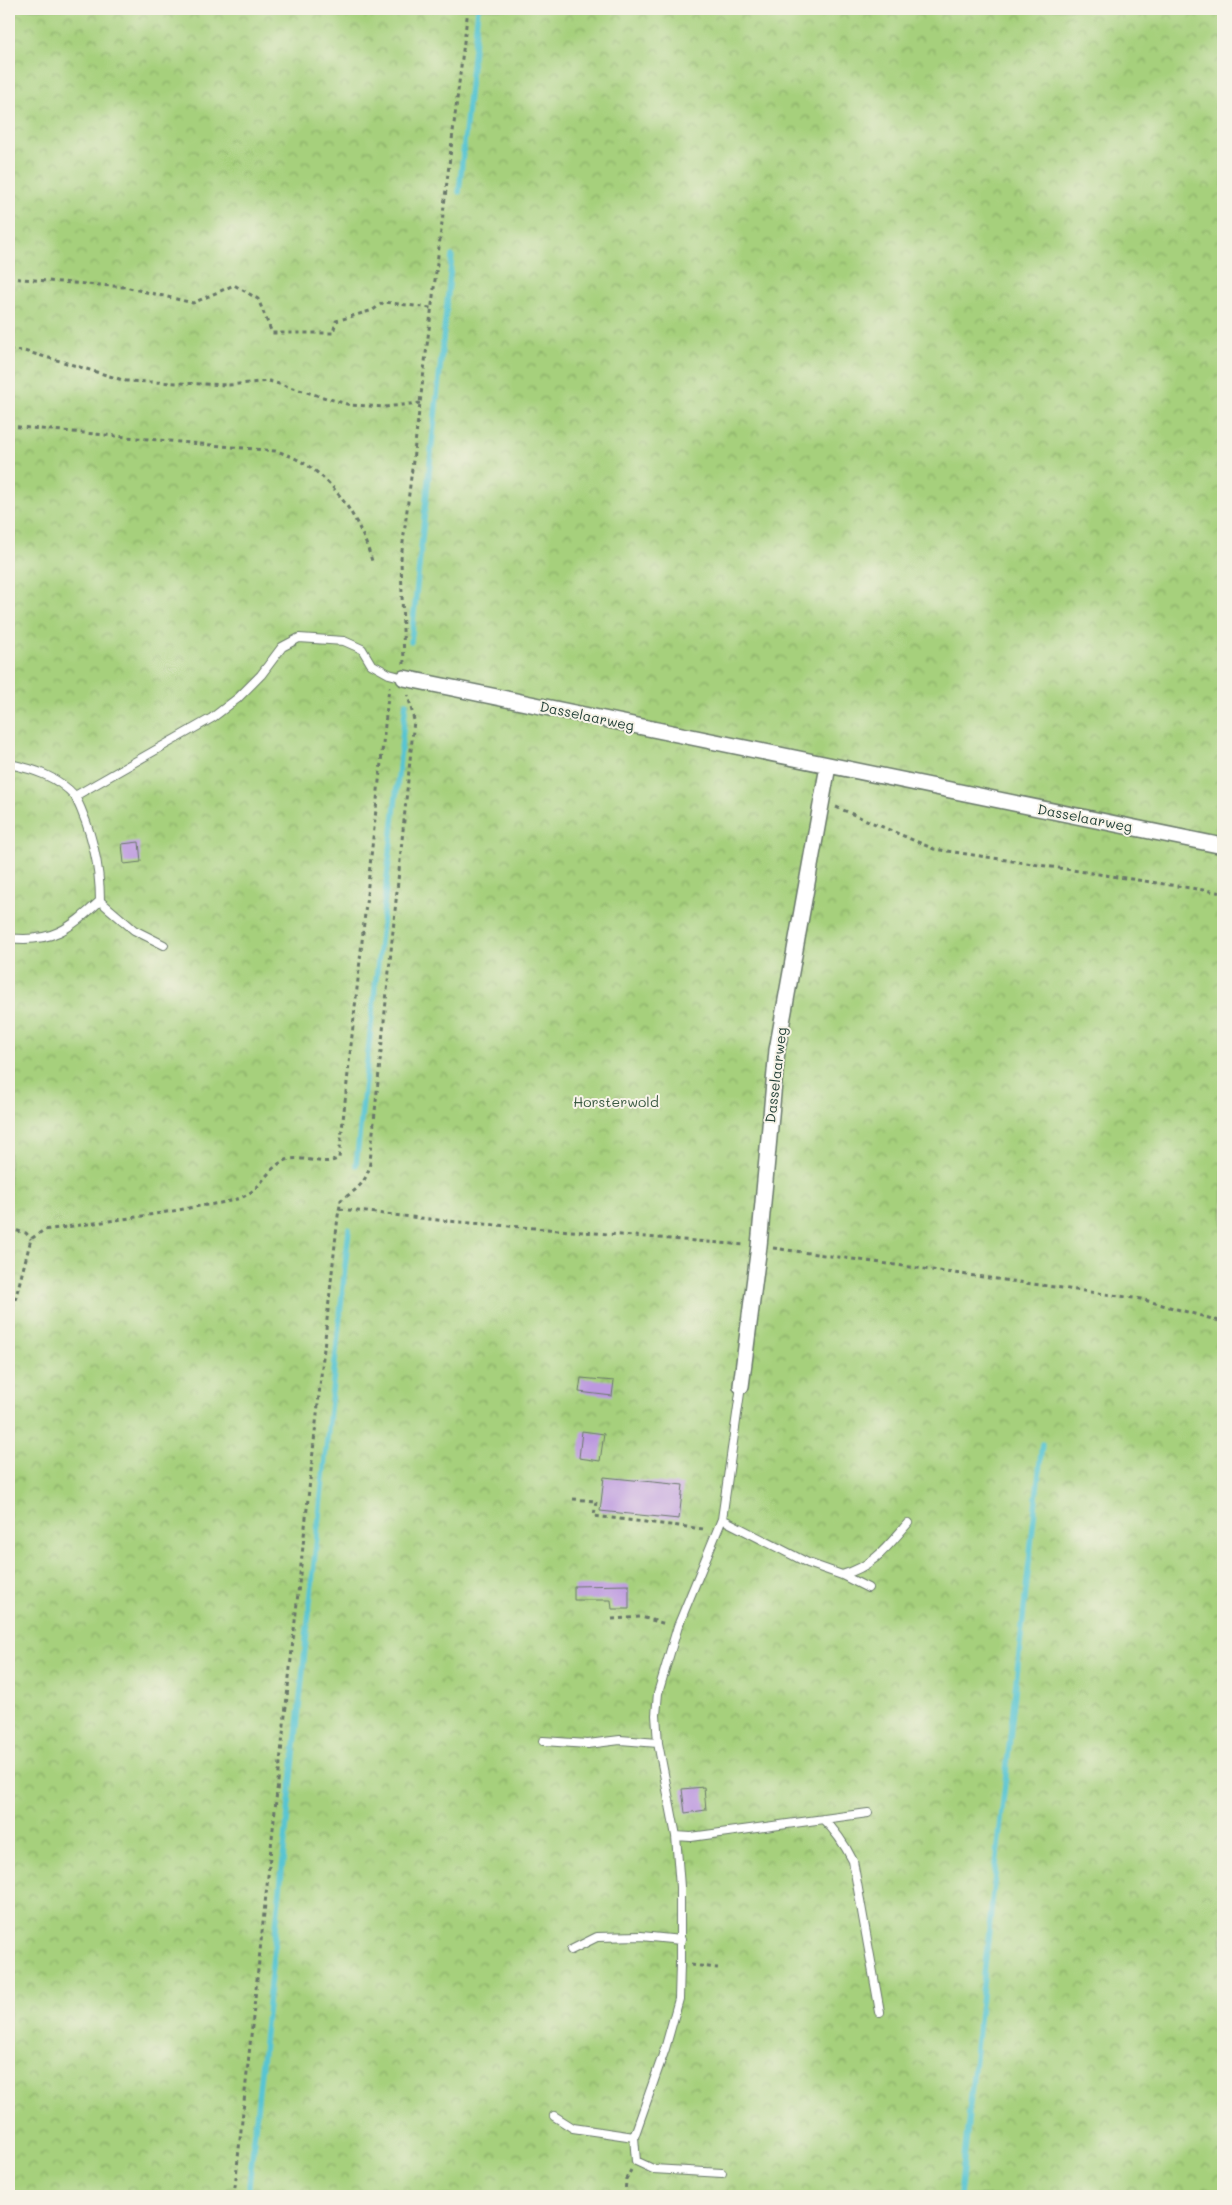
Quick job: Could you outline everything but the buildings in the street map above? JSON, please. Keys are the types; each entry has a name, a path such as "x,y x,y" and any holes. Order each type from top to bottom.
{"street":[{"name":"Dasselaarweg","path":"397,676 1223,846"},
{"name":"Dasselaarweg","path":"741,1386 759,1246 777,1050 828,766"}],"lane":[{"path":"75,796 212,718 238,698 261,675 282,647 299,638 344,641 362,649 371,664 397,676"},
{"path":"9,764 48,775 65,784 75,796 96,854 100,878 100,901 78,922 52,935 25,940 9,938"},
{"path":"100,901 134,930 164,945"},
{"path":"722,2173 653,2169 636,2161 634,2137 665,2050 678,1998 680,1964 681,1940 676,1836 658,1743 656,1715 658,1693 678,1626 722,1519 741,1386"},
{"path":"722,1519 808,1563 842,1575 868,1588"},
{"path":"842,1575 876,1560 908,1523"},
{"path":"542,1741 588,1744 620,1740 658,1743"},
{"path":"676,1836 691,1837 868,1814"},
{"path":"823,1819 834,1829 852,1861 880,2012"},
{"path":"570,1950 597,1937 641,1936 681,1940"},
{"path":"554,2116 572,2128 634,2137"}],"path":[{"path":"9,1323 30,1239 44,1230 174,1211 232,1199 247,1195 264,1182 272,1168 285,1160 297,1158 331,1163 339,1158 387,714 397,676 401,559 468,9"},
{"path":"9,278 125,287 193,303 234,285 258,299 272,333 333,333 336,321 373,310 384,302 431,308"},
{"path":"9,350 33,354 126,381 229,386 270,381 350,405 385,407 420,403"},
{"path":"9,426 275,450 294,456 324,479 354,515 364,535 372,561"},
{"path":"234,2196 340,1209 342,1200 353,1193 368,1175 370,1162 414,720 397,676"},
{"path":"822,802 934,849 1223,893"},
{"path":"340,1209 447,1221 759,1246 1141,1299 1223,1322"},
{"path":"9,1229 26,1232 30,1239"},
{"path":"573,1499 596,1501 594,1516 717,1532"},
{"path":"612,1618 641,1618 678,1626"},
{"path":"680,1964 718,1968"},
{"path":"625,2196 626,2179 636,2161"}],"green space":[{"name":"Horsterwold","path":"9,9 1223,9 1223,2196 9,2196"}],"waterway":[{"path":"459,192 478,9"},
{"path":"411,642 452,256"},
{"path":"356,1165 406,703"},
{"path":"248,2196 349,1229"},
{"path":"960,2196 1042,1444"}]}
